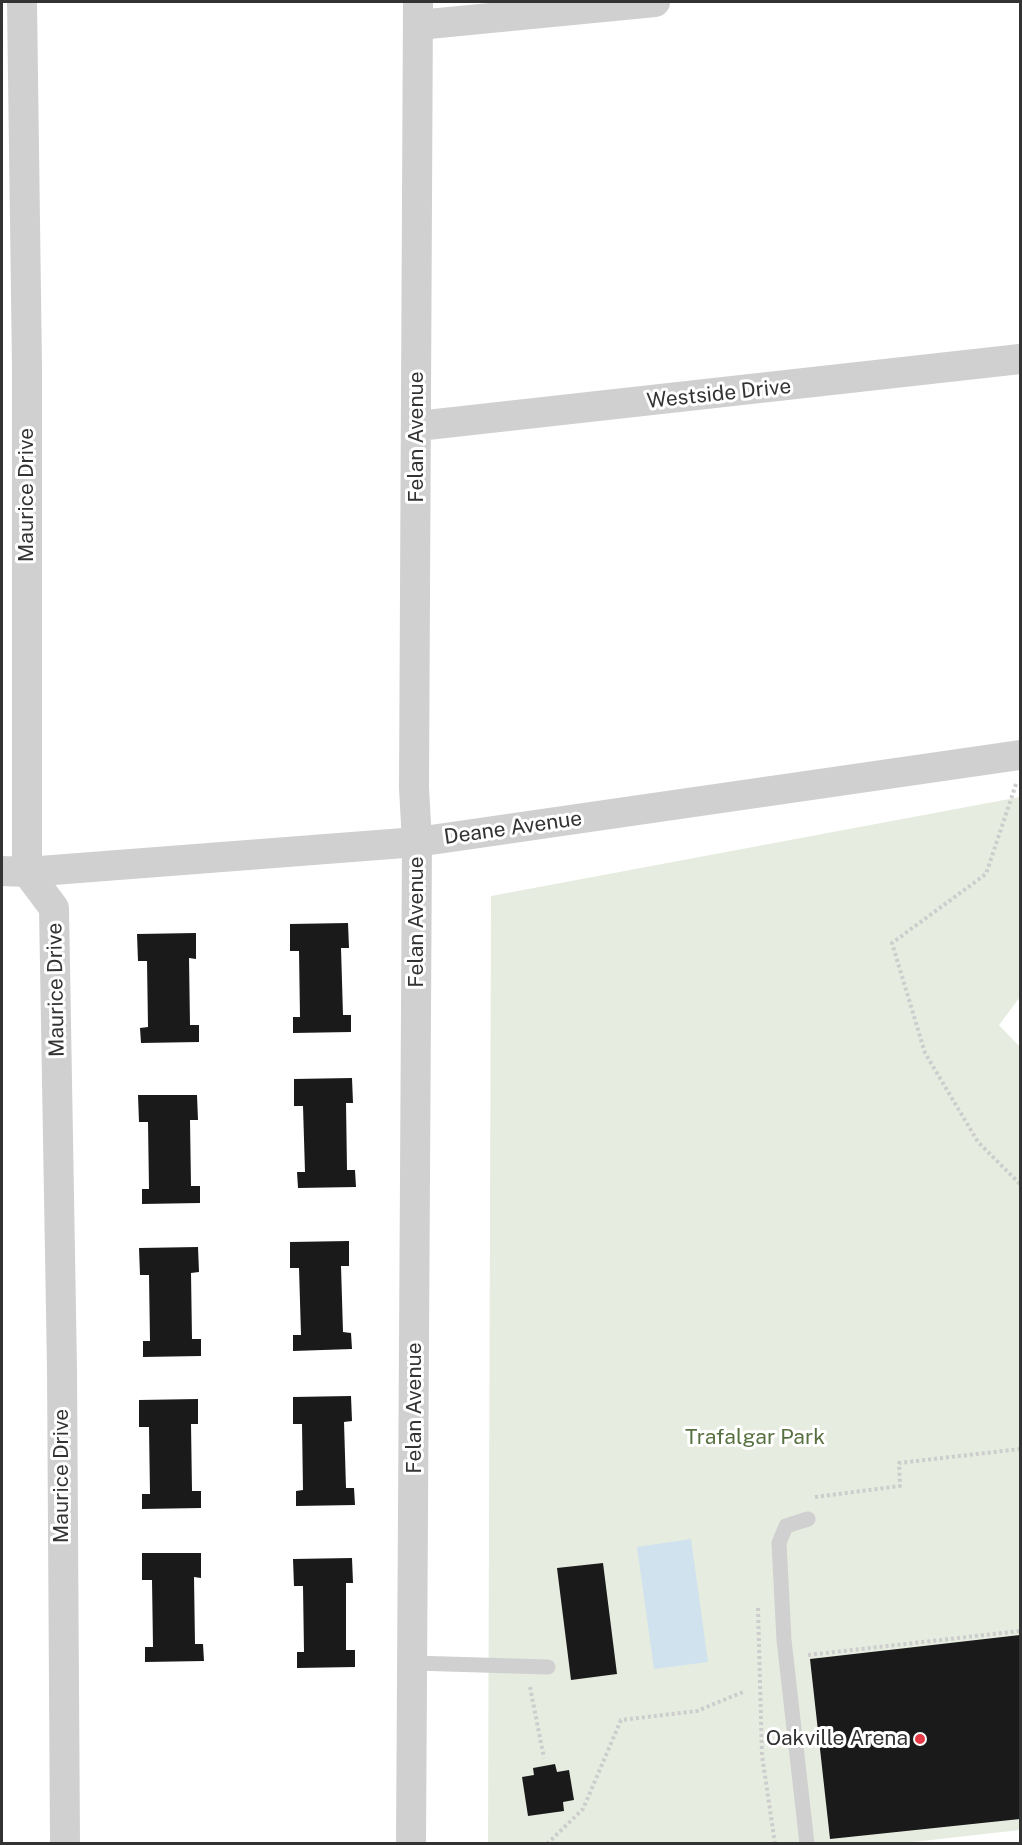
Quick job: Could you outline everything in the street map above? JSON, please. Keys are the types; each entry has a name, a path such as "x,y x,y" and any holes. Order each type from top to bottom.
{"street":[{"name":"Maurice Drive","path":"22,2 27,368 14,872 54,908 62,1348 65,1844"},
{"path":"418,13 655,2"},
{"name":"Felan Avenue","path":"411,1844 417,842 414,788 418,426 418,13"},
{"name":"Westside Drive","path":"418,426 1020,359"},
{"name":"Deane Avenue","path":"14,872 417,842 1019,768"}],"lane":[{"path":"807,1844 784,1640 778,1544 786,1526 808,1519"},
{"path":"413,1663 548,1667"}],"path":[{"path":"1019,768 986,874 892,943 925,1053 978,1142 1020,1184"},
{"path":"808,1498 900,1486 899,1463 1020,1449"},
{"path":"757,1597 762,1755 775,1844"},
{"path":"759,1644 805,1636 808,1655 1020,1631"},
{"path":"526,1666 544,1758"},
{"path":"547,1844 583,1809 621,1720 697,1711 743,1692"}],"green space":[{"name":"Trafalgar Park","path":"1020,797 1020,997 999,1025 1020,1047 1020,1830 896,1844 488,1844 491,896"}],"water":[{"path":"691,1539 708,1662 654,1669 637,1547"}],"building":[{"path":"348,923 349,948 341,948 343,1015 351,1015 351,1032 293,1033 293,1017 300,1017 299,951 290,951 290,924"},
{"path":"196,933 196,959 189,958 190,1025 199,1025 199,1042 141,1043 140,1028 148,1027 147,961 138,961 137,934"},
{"path":"352,1078 353,1103 346,1103 347,1170 355,1170 356,1187 298,1188 297,1172 305,1172 303,1106 294,1106 294,1079"},
{"path":"138,1095 197,1095 198,1120 190,1120 191,1186 200,1186 200,1203 142,1204 142,1189 149,1189 148,1122 139,1122"},
{"path":"349,1241 349,1266 341,1266 343,1332 351,1333 352,1349 293,1351 293,1335 301,1335 299,1268 290,1268 290,1242"},
{"path":"198,1247 199,1272 191,1273 192,1339 201,1339 201,1356 143,1357 143,1341 150,1341 149,1275 140,1275 139,1248"},
{"path":"351,1396 352,1421 344,1422 346,1488 354,1488 355,1505 296,1506 296,1491 303,1490 302,1424 293,1424 293,1397"},
{"path":"198,1399 198,1424 191,1424 192,1491 201,1491 201,1508 142,1509 142,1494 150,1494 149,1427 139,1427 139,1400"},
{"path":"142,1553 201,1553 201,1578 194,1577 195,1644 203,1644 204,1661 145,1662 145,1647 153,1647 152,1580 142,1580"},
{"path":"352,1558 353,1583 346,1583 346,1650 355,1650 355,1667 297,1668 297,1652 304,1652 303,1586 294,1586 293,1559"},
{"path":"603,1563 617,1674 571,1680 557,1568"},
{"name":"Oakville Arena","path":"1020,1635 1020,1819 830,1839 810,1659"},
{"path":"555,1764 557,1772 569,1770 574,1800 563,1802 564,1811 528,1816 522,1777 534,1775 533,1768"}],"place":[{"name":"Oakville Arena","path":"920,1739"}]}
